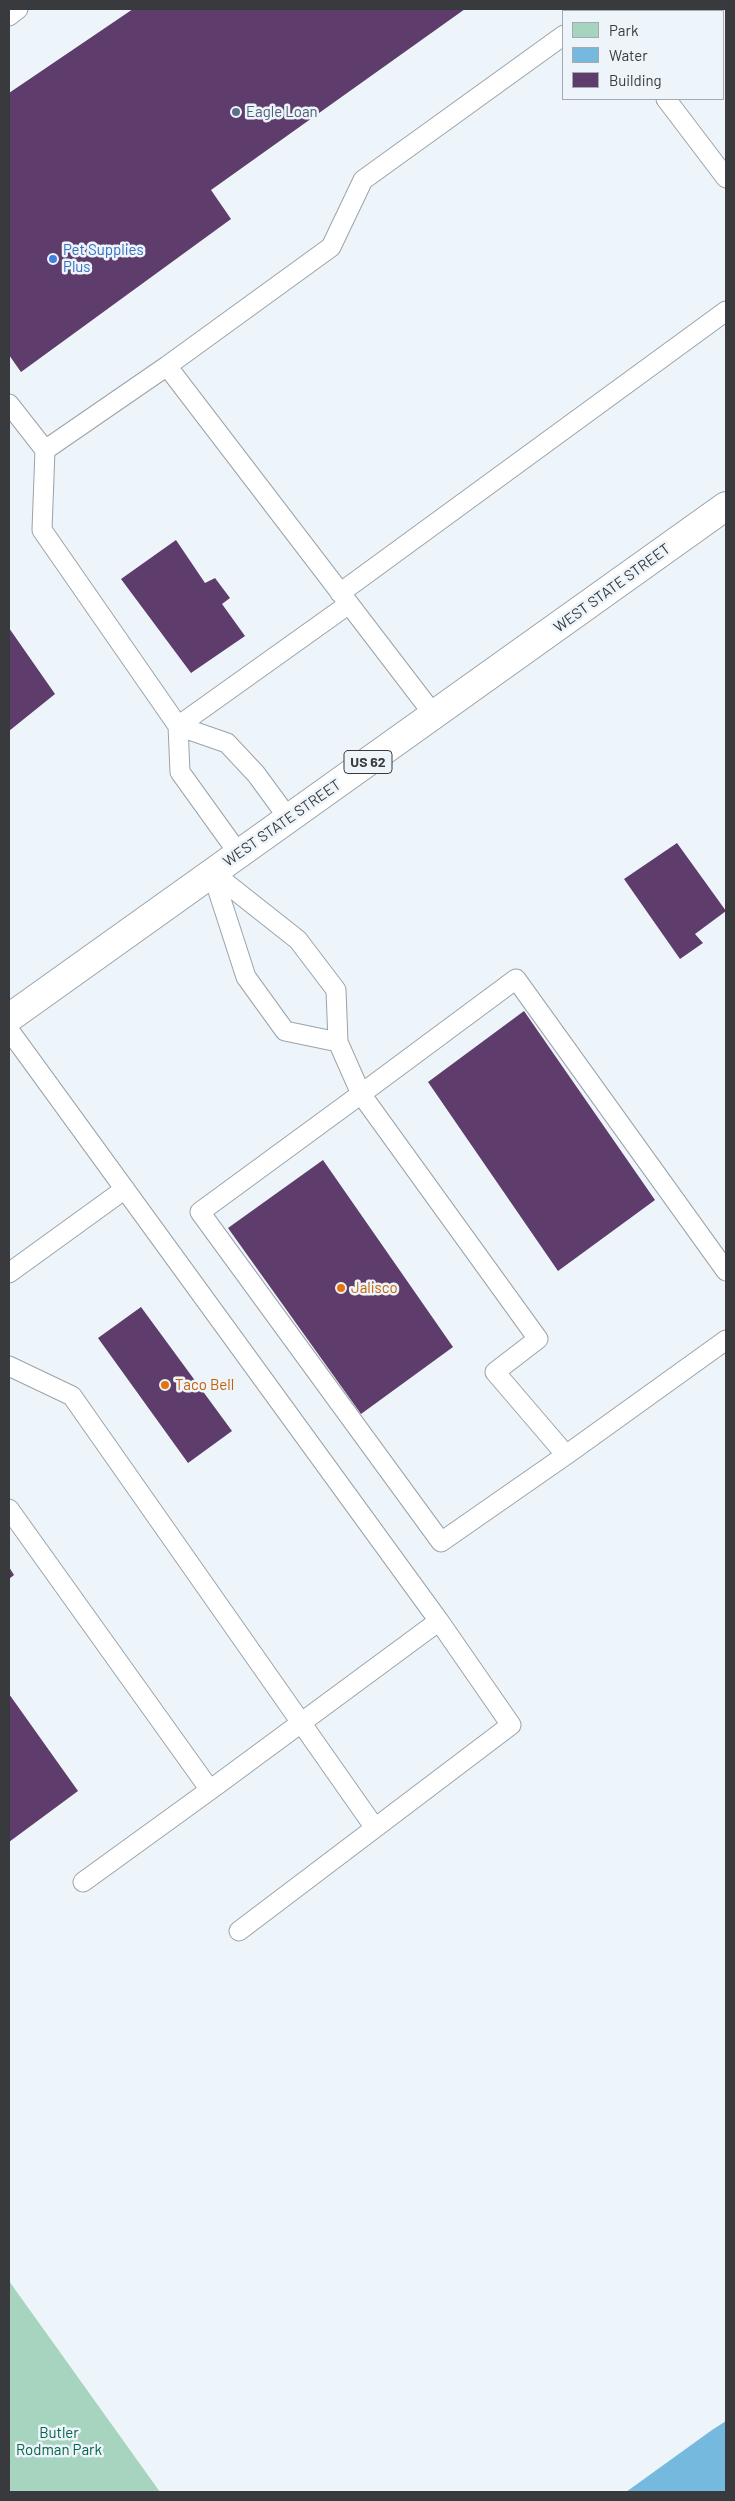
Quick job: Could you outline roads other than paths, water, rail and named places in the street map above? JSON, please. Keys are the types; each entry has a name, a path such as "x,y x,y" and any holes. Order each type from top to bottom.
{"highway":[{"name":"WEST STATE STREET","path":"9,1018 726,506"}],"lane":[{"path":"9,16 18,9"},
{"path":"45,450 167,366 331,247 363,180 562,36"},
{"path":"667,100 726,178"},
{"path":"178,726 726,311"},
{"path":"167,366 434,715"},
{"path":"9,404 45,450 42,530 178,726 180,772 239,854"},
{"path":"178,726 227,743 256,774 288,819"},
{"path":"212,872 298,940 336,990 338,1042 361,1094 538,1340 495,1372 566,1455"},
{"path":"212,872 246,977 279,1023 285,1030 338,1042"},
{"path":"726,1271 516,979 200,1212 441,1542 726,1340"},
{"path":"9,1030 439,1620 511,1725 240,1931"},
{"path":"9,1273 125,1189"},
{"path":"9,1366 72,1396 375,1828"},
{"path":"9,1509 210,1790"},
{"path":"83,1882 439,1620"}],"water":[{"path":"726,2421 726,2492 626,2492 712,2430"}],"place":[{"name":"Eagle Loan","path":"236,112"},
{"name":"Pet Supplies Plus","path":"53,259"},
{"name":"Jalisco","path":"341,1288"},
{"name":"Taco Bell","path":"165,1385"}],"park label":[{"name":"Butler Rodman Park","path":"59,2442"}]}
